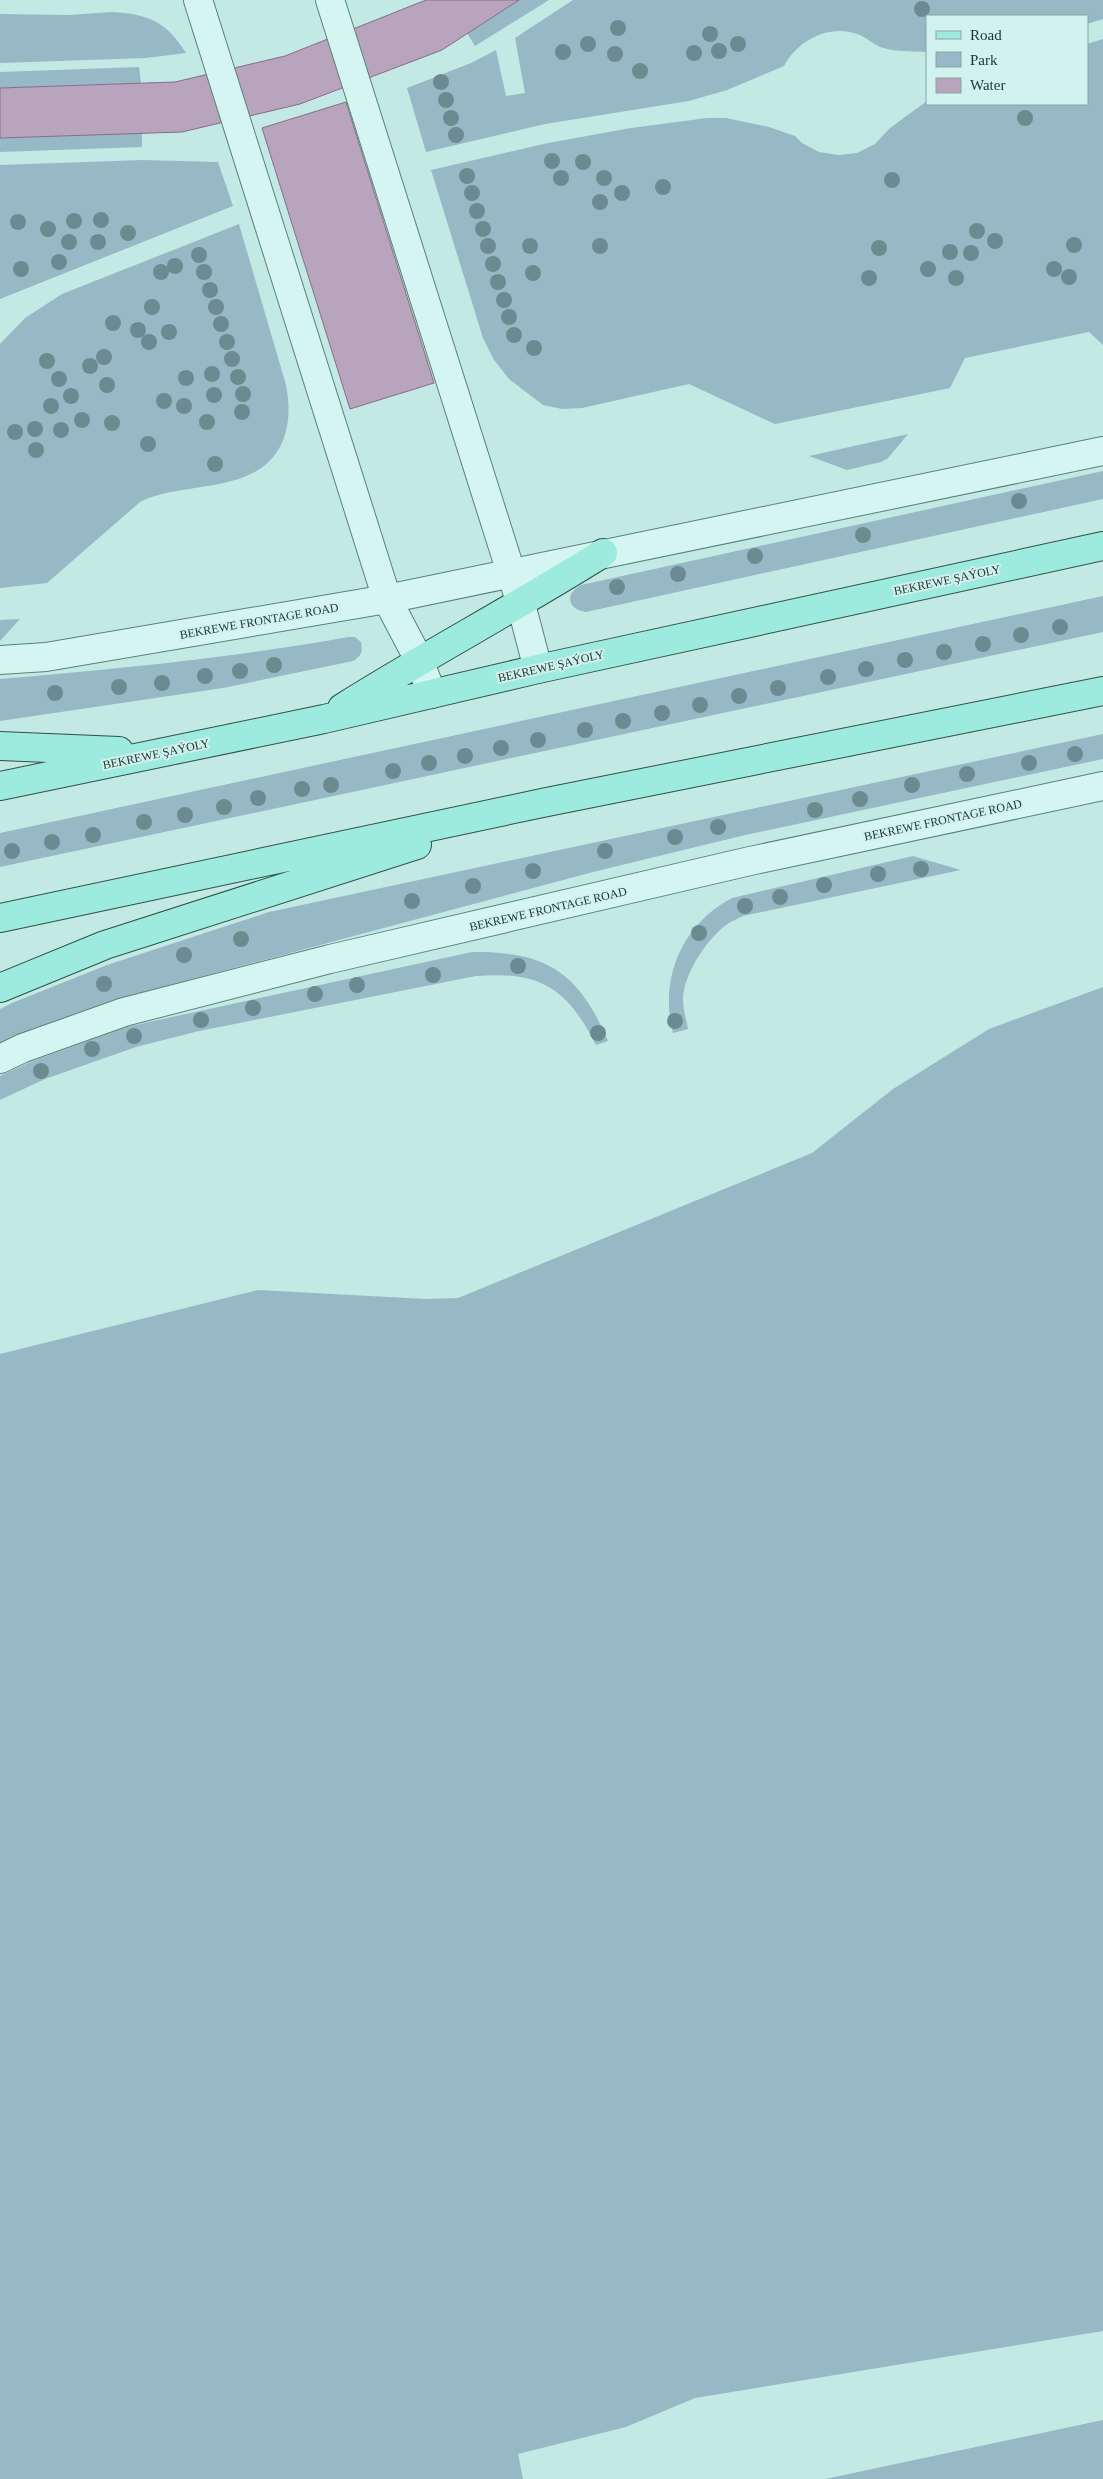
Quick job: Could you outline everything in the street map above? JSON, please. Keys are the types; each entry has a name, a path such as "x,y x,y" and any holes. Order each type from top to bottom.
{"main road":[{"name":"BEKREWE ŞAÝOLY","path":"0,786 324,720 538,669 1103,546"},
{"path":"324,720 419,660 522,604 603,553"},
{"path":"0,918 547,802 1103,690"},
{"path":"0,746 158,753"},
{"path":"0,988 105,945 547,802"}],"street":[{"path":"198,0 387,599 419,660 432,694"},
{"path":"332,9 522,604 538,669"},
{"name":"BEKREWE FRONTAGE ROAD","path":"0,660 55,655 387,599 1103,450"},
{"name":"BEKREWE FRONTAGE ROAD","path":"0,1059 23,1048 124,1012 330,959 750,861 1103,786"}],"green space":[{"path":"519,0 549,0 475,46 467,33"},
{"path":"573,0 1103,0 1103,19 1088,24 1088,15 926,15 926,52 885,49 860,35 849,32 837,31 826,33 816,36 798,48 784,66 727,90 689,101 545,124 426,152 407,88 471,63 496,50 506,96 525,93 515,38"},
{"path":"112,12 146,17 155,21 171,33 186,53 146,58 0,63 0,14 69,15"},
{"path":"1103,39 1103,345 1089,332 965,358 950,388 775,424 689,384 582,408 562,409 543,405 509,379 494,360 483,338 431,170 548,143 631,128 707,118 726,118 769,127 795,136 802,143 819,152 838,155 857,153 875,144 890,128 926,102 926,105 1088,105 1088,44"},
{"path":"139,67 141,83 0,88 0,72"},
{"path":"142,133 142,147 0,152 0,138"},
{"path":"142,160 218,162 233,206 0,299 0,165"},
{"path":"239,224 286,385 288,415 281,445 269,461 254,472 237,480 158,495 140,502 47,583 0,588 0,344 25,318 62,294"},
{"path":"908,434 888,458 881,462 847,470 809,456"},
{"path":"1103,471 1103,499 586,612 575,608 570,601 572,593 581,585"},
{"path":"1103,596 1103,632 0,867 0,833"},
{"path":"20,619 0,641 0,620"},
{"path":"355,637 361,642 361,653 353,661 223,688 0,721 0,679 174,662"},
{"path":"1103,734 1103,759 741,836 593,872 118,999 0,1043 0,1009 12,1003 107,965 269,912"},
{"path":"913,856 961,870 743,916 730,922 711,939 692,968 687,978 683,998 688,1029 673,1033 669,1013 672,973 688,938 700,922 715,909 732,898"},
{"path":"472,952 521,956 540,962 557,971 572,983 585,998 608,1041 596,1045 574,1009 549,987 518,977 498,975 476,976 199,1031 136,1047 45,1079 0,1100 0,1076 30,1062 126,1027"},
{"path":"1103,987 1103,2331 695,2398 626,2427 518,2454 523,2479 0,2479 0,1354 258,1290 426,1299 458,1298 812,1153 893,1089 989,1029"},
{"path":"1103,2420 1103,2479 825,2479"}],"water":[{"path":"426,0 519,0 442,50 300,104 182,132 0,138 0,88 175,82 285,56"},
{"path":"346,102 434,383 350,409 262,128"}]}
